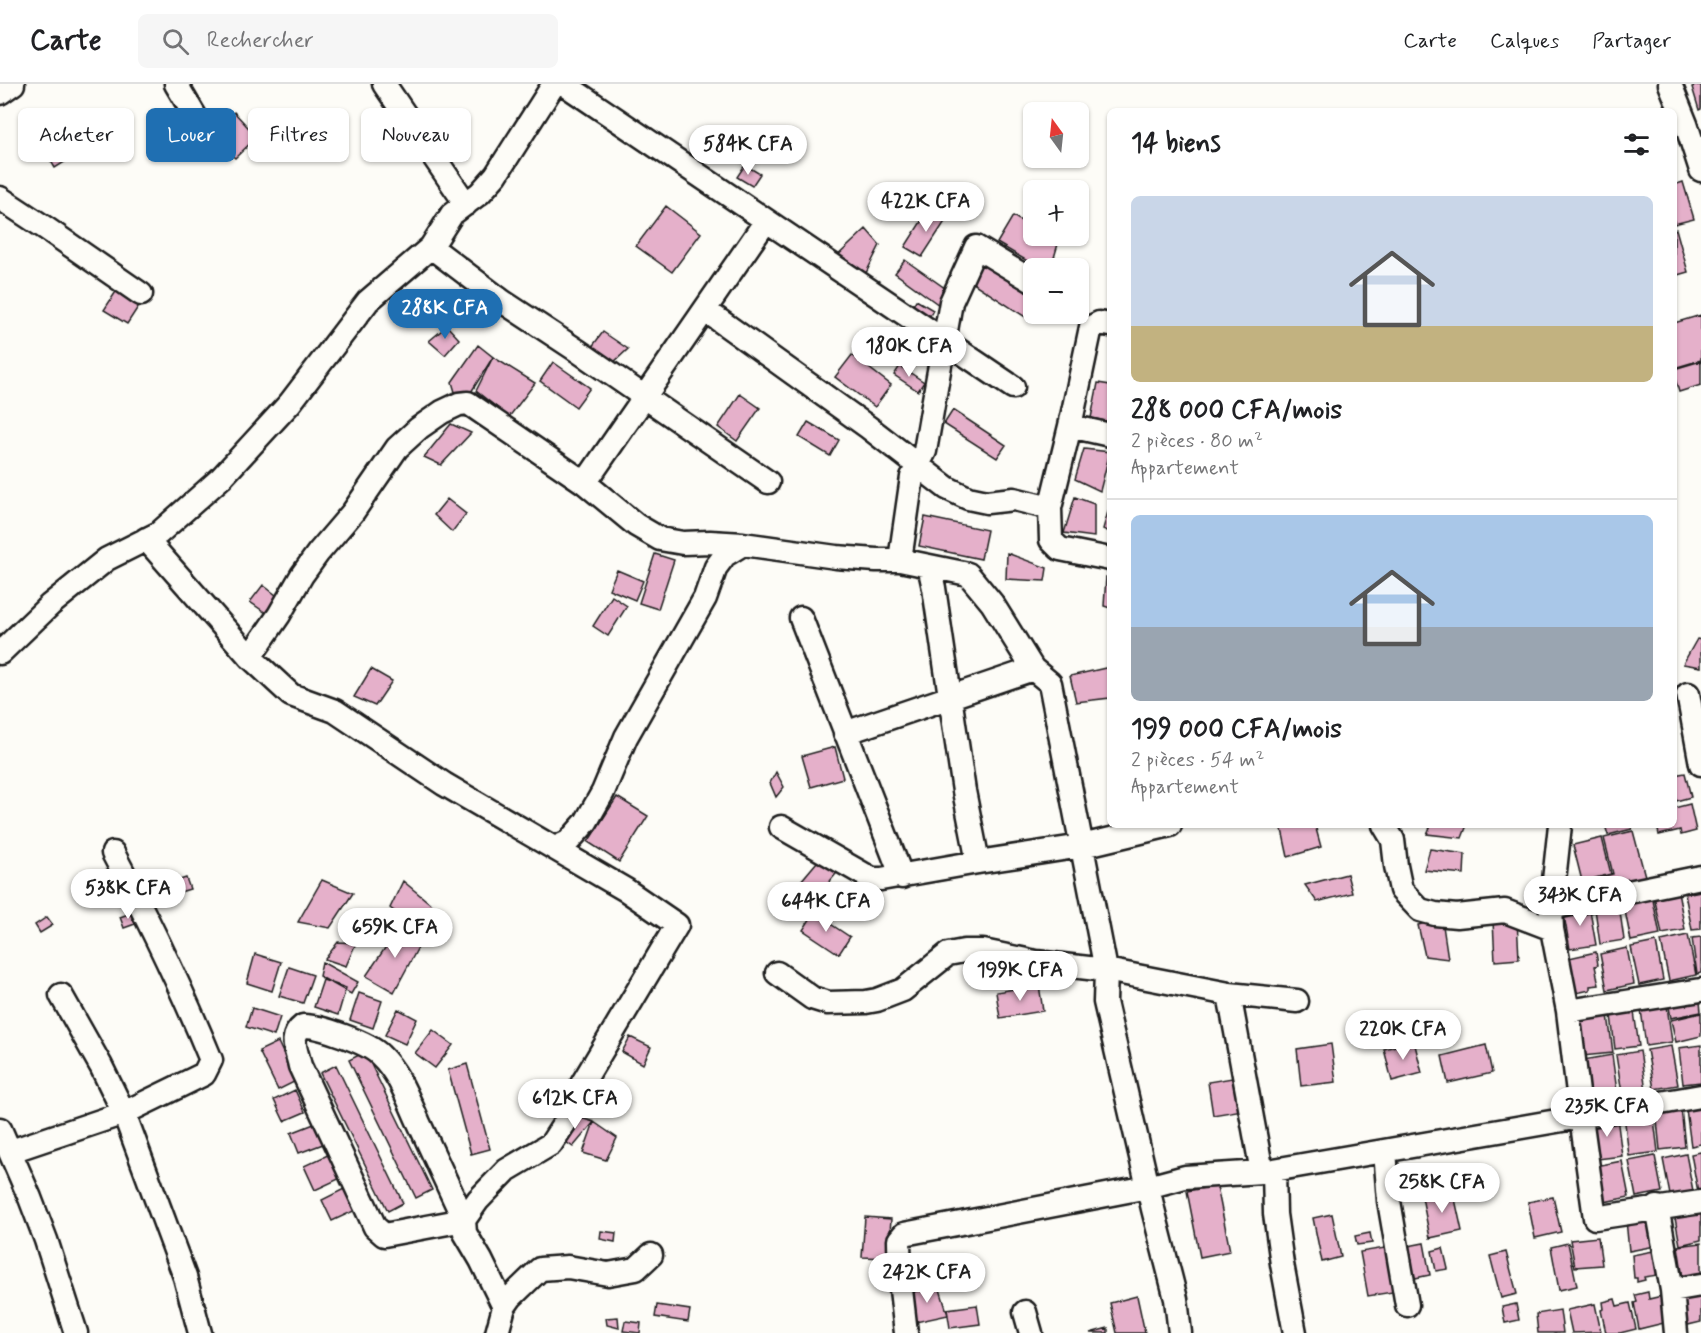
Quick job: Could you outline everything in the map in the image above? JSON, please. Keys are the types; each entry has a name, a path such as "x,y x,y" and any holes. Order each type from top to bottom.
{"street":[{"path":"0,93 13,84"},
{"path":"176,84 190,108"},
{"path":"384,84 466,204"},
{"path":"0,653 50,605 107,560 159,532 221,478 290,404 368,301 431,248 452,214 480,193 496,175 554,84"},
{"path":"564,84 1013,387"},
{"path":"1670,84 1701,170"},
{"path":"0,198 141,294"},
{"path":"585,483 766,221"},
{"path":"900,560 912,477 925,451 951,302 976,247 1023,275"},
{"path":"431,248 502,301 768,482"},
{"path":"705,310 948,488 968,498 987,502 1014,499 1050,508"},
{"path":"1107,324 1099,323 1091,327 1050,508 1051,540 1060,549 1107,558"},
{"path":"250,657 279,615 302,575 353,512 397,448 419,428 442,412 459,404 468,403 585,483 636,525 660,539 683,543 743,544 836,557 900,560 968,574 992,603 1033,669 1050,683 1106,970 1105,1002 1176,1299 1180,1333"},
{"path":"1070,426 1107,434"},
{"path":"146,539 250,657 291,695 335,711 444,784 626,890 676,925 582,1084 564,1124 551,1144 507,1170 478,1200 464,1220 384,1235 375,1227 300,1066 294,1040 296,1031 303,1026 309,1026 353,1040 379,1053 397,1076 464,1220 465,1233 504,1307"},
{"path":"555,848 568,842 586,822 603,792 626,737 705,598 716,567 726,555 743,544"},
{"path":"929,566 964,791 978,862"},
{"path":"801,618 902,877"},
{"path":"844,733 1033,669"},
{"path":"1688,693 1701,764"},
{"path":"782,827 872,879 902,877 978,862 1082,846 1157,828"},
{"path":"1386,828 1393,840 1401,890 1420,910 1435,914 1456,916 1505,911 1551,919 1701,877"},
{"path":"1560,828 1551,919 1568,1011 1595,1218 1701,1202"},
{"path":"11,1151 124,1113 204,1074 211,1060 147,916 113,853"},
{"path":"777,973 812,998 828,1003 877,1000 903,990 948,954 983,951 1036,962 1106,970 1229,994 1297,1001"},
{"path":"1568,1011 1701,990"},
{"path":"1229,994 1268,1171 1295,1333"},
{"path":"61,995 101,1066 124,1113 185,1277 200,1333"},
{"path":"906,1333 898,1240 904,1234 1148,1187 1185,1177 1268,1171 1701,1096"},
{"path":"0,1129 46,1240 75,1333"},
{"path":"1385,1151 1389,1201 1407,1305"},
{"path":"1657,1208 1672,1290 1676,1333"},
{"path":"497,1333 504,1307 540,1269 567,1267 608,1274 636,1269 651,1255"},
{"path":"1672,1290 1701,1285"}],"building":[{"path":"1701,84 1701,109 1699,110 1692,87"},
{"path":"236,114 248,127 248,146 236,157"},
{"path":"51,162 65,162 55,168"},
{"path":"745,165 760,174 752,186 737,177"},
{"path":"1683,182 1694,219 1677,223 1677,184"},
{"path":"666,206 701,233 672,272 636,246"},
{"path":"929,209 946,220 922,257 905,247"},
{"path":"1013,216 1023,222 1023,246 1057,246 1054,258 1023,258 997,243"},
{"path":"866,229 880,245 862,281 832,261"},
{"path":"1677,233 1688,272 1677,275"},
{"path":"981,258 1023,283 1023,315 970,281"},
{"path":"905,260 949,291 939,305 895,273"},
{"path":"119,287 142,301 127,324 104,310"},
{"path":"916,300 933,310 926,323 909,312"},
{"path":"1701,315 1701,360 1677,367 1677,322"},
{"path":"447,326 459,339 445,355 429,341"},
{"path":"603,332 628,349 614,362 591,348"},
{"path":"478,345 493,357 468,397 455,392 452,382"},
{"path":"852,355 891,385 875,407 835,377"},
{"path":"493,357 535,383 509,417 476,391"},
{"path":"1701,361 1701,385 1679,392 1677,368"},
{"path":"553,362 590,388 576,407 540,381"},
{"path":"900,366 924,382 918,391 894,375"},
{"path":"1098,383 1107,384 1107,421 1091,418"},
{"path":"740,394 760,408 737,441 718,427"},
{"path":"953,410 1006,445 997,458 944,424"},
{"path":"808,422 839,440 830,456 799,437"},
{"path":"451,424 471,433 441,465 424,457"},
{"path":"1084,449 1107,452 1107,464 1100,491 1075,479"},
{"path":"1075,497 1094,504 1094,537 1064,533"},
{"path":"447,499 466,514 452,532 434,515"},
{"path":"1107,515 1107,531 1103,529"},
{"path":"925,517 987,530 981,559 919,546"},
{"path":"1007,553 1047,568 1045,581 1006,579"},
{"path":"655,554 674,560 658,609 639,603"},
{"path":"617,570 643,581 635,600 609,589"},
{"path":"1106,577 1107,607 1104,606"},
{"path":"263,585 281,599 269,615 250,602"},
{"path":"612,596 627,606 608,636 593,626"},
{"path":"1697,639 1701,640 1701,667 1683,664"},
{"path":"1107,668 1107,698 1076,702 1070,676"},
{"path":"371,669 392,681 375,706 354,697"},
{"path":"835,747 843,778 811,787 802,756"},
{"path":"776,772 784,787 776,797 770,783"},
{"path":"1685,773 1691,797 1677,801 1677,774"},
{"path":"617,797 648,816 619,862 588,842"},
{"path":"1690,804 1696,831 1681,835 1680,830 1659,835 1658,828 1677,828 1677,807"},
{"path":"1282,828 1316,828 1321,847 1288,857"},
{"path":"1430,828 1466,828 1462,838 1427,834"},
{"path":"1606,828 1632,828 1632,829 1608,835"},
{"path":"1633,831 1646,880 1600,891 1597,878 1613,874 1604,838"},
{"path":"1602,838 1611,874 1595,878 1596,882 1583,885 1573,845"},
{"path":"1430,849 1465,854 1464,874 1424,870"},
{"path":"822,856 839,870 819,895 801,881"},
{"path":"1347,874 1352,893 1317,902 1305,885"},
{"path":"186,878 190,889 180,892 177,881"},
{"path":"322,880 353,893 330,928 298,922"},
{"path":"403,881 444,915 429,937 390,908"},
{"path":"111,887 114,894 104,902 100,891"},
{"path":"1678,891 1685,930 1662,934 1654,896"},
{"path":"1701,891 1701,929 1692,930 1685,894"},
{"path":"1652,895 1660,935 1631,941 1623,901"},
{"path":"1589,905 1596,945 1570,949 1563,910"},
{"path":"1619,905 1624,940 1600,944 1595,909"},
{"path":"131,913 135,924 124,928 120,917"},
{"path":"814,913 850,937 839,954 803,930"},
{"path":"47,917 53,925 40,933 35,925"},
{"path":"1442,919 1448,959 1425,956 1418,925"},
{"path":"1517,920 1519,959 1495,961 1493,921"},
{"path":"400,926 422,940 394,992 366,976"},
{"path":"1688,935 1696,975 1669,981 1661,941"},
{"path":"1701,937 1701,973 1697,974 1692,938"},
{"path":"338,942 356,943 346,966 325,959"},
{"path":"1656,942 1663,980 1639,985 1631,947"},
{"path":"1627,948 1634,984 1607,990 1600,954"},
{"path":"1596,952 1598,965 1595,966 1599,985 1590,986 1590,990 1576,993 1569,958"},
{"path":"255,954 281,962 272,991 247,983"},
{"path":"322,962 358,982 351,994 319,976"},
{"path":"289,967 313,975 303,1003 279,996"},
{"path":"323,980 346,988 338,1015 314,1007"},
{"path":"1039,985 1043,1011 1000,1018 996,992"},
{"path":"1699,992 1701,1012 1671,1018 1668,1002"},
{"path":"359,993 382,1001 373,1028 350,1020"},
{"path":"1667,1006 1672,1042 1646,1046 1641,1010"},
{"path":"1607,1007 1613,1053 1582,1056 1577,1010"},
{"path":"252,1008 280,1017 274,1036 246,1027"},
{"path":"398,1009 417,1019 405,1044 385,1035"},
{"path":"1634,1012 1639,1046 1615,1049 1611,1015"},
{"path":"1701,1013 1701,1036 1676,1042 1671,1020"},
{"path":"433,1030 453,1045 435,1068 415,1053"},
{"path":"630,1037 651,1047 643,1064 622,1052"},
{"path":"1414,1041 1422,1073 1392,1081 1384,1049"},
{"path":"278,1042 296,1081 278,1090 259,1051"},
{"path":"1331,1044 1336,1082 1301,1086 1297,1049"},
{"path":"1486,1045 1492,1073 1448,1083 1442,1056"},
{"path":"1701,1045 1701,1082 1683,1084 1679,1048"},
{"path":"1671,1046 1678,1085 1654,1089 1647,1050"},
{"path":"1640,1051 1646,1090 1622,1093 1616,1055"},
{"path":"365,1052 432,1190 416,1198 349,1060"},
{"path":"1612,1055 1618,1099 1589,1103 1583,1060"},
{"path":"467,1064 490,1149 471,1154 448,1070"},
{"path":"336,1065 403,1203 388,1211 320,1073"},
{"path":"1238,1077 1243,1110 1213,1115 1208,1082"},
{"path":"295,1090 305,1112 284,1121 274,1100"},
{"path":"1701,1107 1701,1144 1691,1146 1686,1109"},
{"path":"1681,1108 1685,1147 1660,1150 1656,1111"},
{"path":"1653,1111 1658,1152 1629,1156 1624,1115"},
{"path":"574,1116 594,1122 573,1147 559,1137"},
{"path":"1617,1117 1622,1156 1598,1159 1593,1120"},
{"path":"594,1122 617,1138 606,1160 583,1153"},
{"path":"314,1124 323,1144 299,1153 291,1133"},
{"path":"1701,1152 1701,1191 1698,1192 1691,1154"},
{"path":"332,1153 343,1177 315,1190 304,1166"},
{"path":"1686,1154 1693,1191 1670,1195 1663,1159"},
{"path":"1655,1156 1662,1192 1636,1197 1629,1161"},
{"path":"1622,1161 1629,1197 1604,1202 1596,1166"},
{"path":"1217,1186 1230,1251 1200,1257 1187,1191"},
{"path":"348,1187 358,1209 332,1221 322,1200"},
{"path":"1453,1190 1462,1231 1430,1238 1422,1197"},
{"path":"1553,1197 1561,1232 1535,1238 1528,1202"},
{"path":"1676,1210 1701,1212 1701,1240 1680,1245 1675,1218 1678,1217"},
{"path":"1657,1213 1661,1245 1629,1251 1626,1220"},
{"path":"1332,1214 1341,1257 1322,1262 1313,1218"},
{"path":"865,1217 891,1219 888,1258 862,1257"},
{"path":"601,1231 616,1233 615,1242 600,1239"},
{"path":"1370,1233 1372,1243 1357,1245 1355,1236"},
{"path":"1598,1237 1602,1265 1575,1267 1570,1240"},
{"path":"1424,1243 1430,1275 1415,1278 1408,1246"},
{"path":"1568,1243 1577,1286 1559,1290 1551,1247"},
{"path":"1701,1243 1701,1275 1683,1278 1678,1246"},
{"path":"1391,1247 1399,1291 1368,1296 1360,1252"},
{"path":"1443,1248 1448,1269 1436,1271 1432,1251"},
{"path":"1659,1250 1661,1266 1656,1268 1658,1275 1644,1277 1645,1280 1637,1282 1637,1278 1634,1278 1632,1255"},
{"path":"1506,1252 1517,1294 1501,1298 1490,1256"},
{"path":"939,1286 948,1315 916,1322 904,1294"},
{"path":"1648,1292 1649,1299 1662,1296 1668,1322 1639,1329 1634,1303 1637,1302 1635,1295"},
{"path":"1701,1294 1701,1322 1688,1325 1682,1298"},
{"path":"1137,1296 1145,1333 1117,1333 1110,1303"},
{"path":"1615,1299 1617,1306 1630,1303 1636,1329 1620,1333 1606,1333 1601,1310 1604,1309 1603,1302"},
{"path":"1516,1304 1519,1320 1505,1323 1502,1307"},
{"path":"1595,1304 1601,1332 1572,1333 1567,1310"},
{"path":"657,1305 690,1310 688,1322 655,1317"},
{"path":"977,1305 980,1324 950,1328 947,1309"},
{"path":"1560,1310 1563,1333 1538,1333 1536,1314"},
{"path":"618,1317 619,1328 607,1325 606,1318"},
{"path":"625,1321 641,1323 640,1333 623,1331"},
{"path":"1108,1328 1108,1333 1090,1333"}]}
